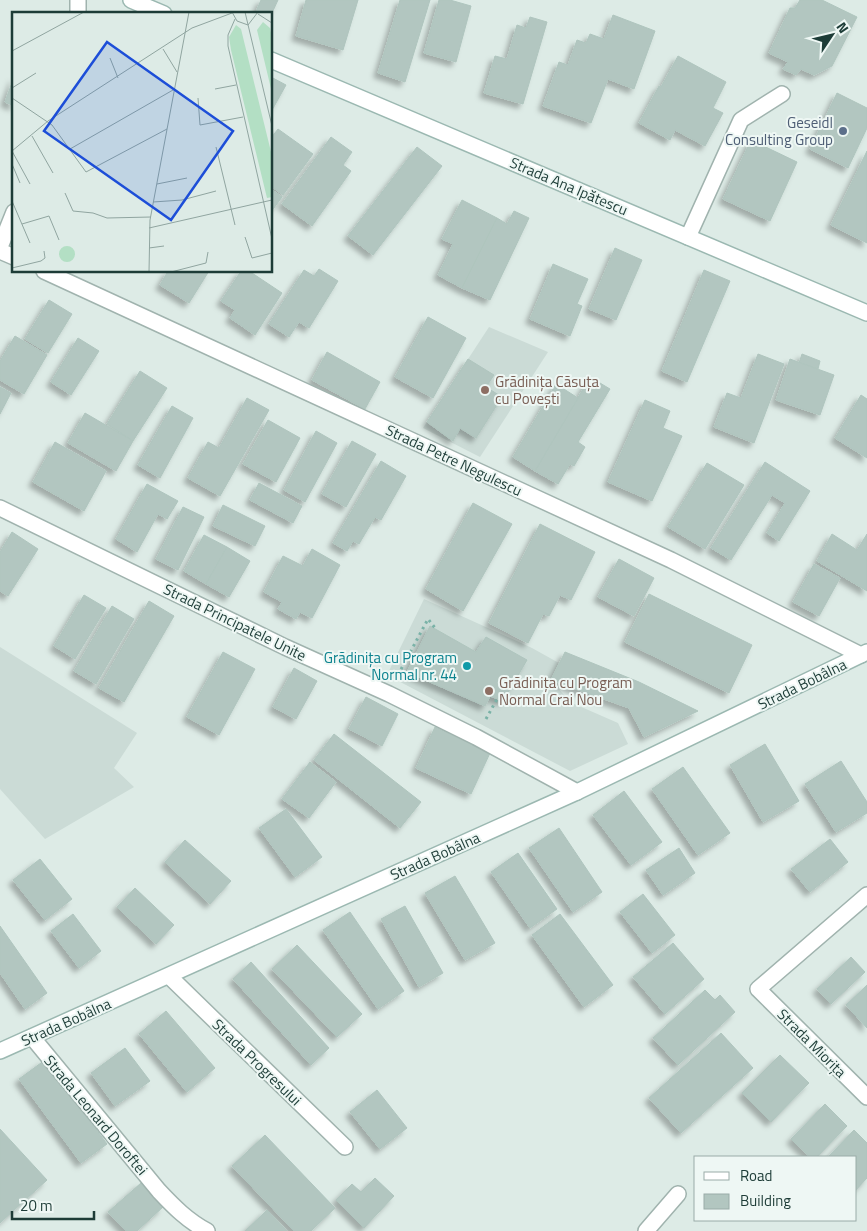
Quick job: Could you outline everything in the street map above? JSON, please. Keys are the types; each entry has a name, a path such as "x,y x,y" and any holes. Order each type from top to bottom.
{"street":[{"path":"131,0 159,12"},
{"name":"Strada Ana Ipătescu","path":"272,60 867,313"},
{"path":"688,236 741,120 782,94"},
{"path":"12,217 0,249 12,256"},
{"name":"Strada Petre Negulescu","path":"46,272 671,560 864,654"},
{"name":"Strada Principatele Unite","path":"0,508 285,647 389,694 476,737 577,792"},
{"name":"Strada Bobâlna","path":"0,1052 577,792 864,654"},
{"name":"Strada Miorița","path":"867,895 758,989 867,1097"},
{"name":"Strada Progresului","path":"168,976 345,1147"},
{"name":"Strada Leonard Doroftei","path":"32,1037 159,1191 181,1214 207,1231"},
{"path":"646,1231 678,1194"}],"path":[{"path":"389,694 428,619 435,628"}],"shaded area":[{"name":"Grădinița Căsuța cu Povești","path":"489,327 548,352 480,457 423,428"},
{"name":"Grădinița cu Program Normal Crai Nou","path":"424,599 532,648 559,663 551,680 570,702 618,723 628,744 570,771 387,675"},
{"path":"0,647 137,733 114,768 134,787 45,839 0,789"}],"building":[{"path":"261,0 278,0 272,13 256,12"},
{"path":"306,0 358,0 343,50 296,36"},
{"path":"400,0 430,0 405,82 378,73"},
{"path":"439,0 450,0 471,6 456,62 424,53"},
{"path":"800,0 822,0 857,17 832,66 814,75 801,69 796,75 783,69 788,62 769,53 790,8 795,8"},
{"path":"613,15 655,31 634,89 608,79 591,123 543,106 559,62 568,65 577,40 586,43 590,34 604,39"},
{"path":"530,17 547,22 523,104 484,93 495,56 507,59 517,25 526,28"},
{"path":"678,56 726,82 713,108 723,113 705,146 675,130 670,140 639,123"},
{"path":"272,78 286,85 272,110"},
{"path":"12,83 12,105 5,102"},
{"path":"837,93 867,108 867,128 848,168 810,149"},
{"path":"278,129 313,154 283,195 272,187 272,137"},
{"path":"331,137 352,152 343,165 351,171 312,226 282,204"},
{"path":"751,140 797,162 770,221 723,199"},
{"path":"417,147 442,166 373,255 348,236"},
{"path":"867,151 867,243 831,225"},
{"path":"272,190 282,197 272,211"},
{"path":"462,200 497,218 462,288 438,275 453,244 442,239"},
{"path":"514,211 529,218 490,300 462,288 497,218 507,224"},
{"path":"615,248 642,260 616,320 589,309"},
{"path":"553,264 588,279 577,304 582,306 570,336 530,319"},
{"path":"319,269 338,281 309,328 299,322 289,337 269,324 304,270 314,276"},
{"path":"704,270 730,281 687,382 662,371"},
{"path":"167,272 208,272 189,303 160,285"},
{"path":"240,272 250,272 282,293 255,335 230,318 235,310 221,301"},
{"path":"49,300 72,314 48,353 25,339"},
{"path":"428,317 466,338 433,398 395,377"},
{"path":"15,336 47,355 24,394 0,380 0,361"},
{"path":"78,338 99,351 71,395 51,382"},
{"path":"327,352 380,382 365,409 312,380"},
{"path":"758,354 784,364 754,443 714,427 727,393 741,398"},
{"path":"802,354 820,361 818,369 799,363"},
{"name":"Grădinița Căsuța cu Povești","path":"468,359 494,375 486,387 502,397 476,438 460,428 453,441 427,422"},
{"path":"790,359 834,375 820,415 776,400"},
{"path":"140,371 167,388 133,441 107,424"},
{"path":"590,377 610,389 578,442 585,447 574,466 570,464 558,484 535,471"},
{"path":"556,384 578,398 535,471 513,457"},
{"path":"0,387 11,393 0,414"},
{"path":"861,395 867,399 867,458 835,438"},
{"path":"247,398 269,410 220,496 188,478 208,442 219,448"},
{"path":"645,400 670,411 663,428 682,436 652,501 608,482"},
{"path":"172,406 193,418 160,478 138,465"},
{"path":"85,413 133,441 116,471 68,443"},
{"path":"268,420 300,438 276,482 243,464"},
{"path":"316,431 337,443 305,502 284,490"},
{"path":"352,441 376,454 346,507 322,494"},
{"path":"55,442 106,471 84,511 33,482"},
{"path":"381,461 406,476 381,520 375,517 359,544 353,541 347,551 333,543"},
{"path":"765,462 810,491 779,541 767,533 785,503 772,495 731,560 711,548"},
{"path":"707,463 744,485 705,549 668,527"},
{"path":"259,483 302,506 293,523 250,500"},
{"path":"147,484 178,501 167,519 158,514 137,552 116,539"},
{"path":"473,503 512,524 463,611 426,589"},
{"path":"223,505 265,526 255,546 213,526"},
{"path":"183,507 204,517 178,570 156,559"},
{"path":"540,524 595,552 571,600 560,595 549,616 543,614 528,643 489,623"},
{"path":"12,532 38,549 8,596 0,591 0,552"},
{"path":"832,534 857,550 867,534 867,591 817,561"},
{"path":"204,535 227,547 206,584 184,571"},
{"path":"227,547 250,561 229,597 206,584"},
{"path":"312,549 340,565 312,618 300,612 296,619 278,609 282,602 264,592 283,556 303,566"},
{"path":"619,559 654,578 634,616 598,597"},
{"path":"814,564 840,578 819,616 793,602"},
{"path":"649,594 752,645 729,693 625,642"},
{"path":"84,595 106,608 75,659 54,646"},
{"path":"149,601 174,616 124,702 99,688"},
{"path":"112,606 134,619 96,684 74,671"},
{"name":"Grădinița cu Program Normal nr. 44","path":"430,626 476,652 486,637 527,660 503,701 490,696 485,706 407,672"},
{"path":"223,652 255,669 219,735 187,717"},
{"path":"565,652 639,682 698,711 644,737 629,708 551,680"},
{"path":"294,668 317,681 296,719 273,707"},
{"path":"366,697 398,714 382,746 349,729"},
{"path":"435,727 490,753 471,794 416,768"},
{"path":"334,734 421,802 400,828 314,760"},
{"path":"765,744 799,801 763,822 730,765"},
{"path":"841,761 867,802 867,813 836,832 805,784"},
{"path":"310,762 336,782 309,818 282,799"},
{"path":"683,767 730,833 698,855 652,789"},
{"path":"624,791 662,842 631,865 593,815"},
{"path":"286,809 322,857 295,877 259,828"},
{"path":"559,828 602,892 573,912 529,848"},
{"path":"830,839 848,862 810,892 791,869"},
{"path":"185,840 231,881 210,904 165,862"},
{"path":"679,848 695,873 663,895 646,870"},
{"path":"518,853 557,909 530,928 491,872"},
{"path":"40,859 72,899 45,920 13,880"},
{"path":"455,876 495,943 465,960 425,893"},
{"path":"135,888 174,925 156,944 117,907"},
{"path":"643,894 675,935 652,953 620,912"},
{"path":"405,906 443,973 419,987 381,919"},
{"path":"350,912 404,991 378,1009 323,930"},
{"path":"73,914 101,951 79,968 51,931"},
{"path":"560,914 613,985 584,1007 532,935"},
{"path":"0,926 47,993 25,1009 0,973"},
{"path":"673,943 704,979 665,1014 633,977"},
{"path":"297,945 362,1014 337,1037 272,969"},
{"path":"851,957 865,972 831,1004 817,989"},
{"path":"251,962 329,1048 311,1065 233,979"},
{"path":"867,985 867,1028 846,1005"},
{"path":"705,990 715,1000 720,995 735,1012 678,1065 653,1038"},
{"path":"166,1011 215,1068 187,1092 139,1034"},
{"path":"721,1033 753,1068 681,1133 649,1098"},
{"path":"125,1048 150,1081 115,1106 91,1073"},
{"path":"780,1055 809,1083 771,1122 742,1093"},
{"path":"45,1060 107,1144 81,1163 19,1079"},
{"path":"377,1090 407,1128 380,1149 350,1112"},
{"path":"825,1104 847,1126 818,1156 809,1156 791,1139"},
{"path":"0,1129 47,1180 0,1223"},
{"path":"854,1130 867,1143 867,1178 857,1189 857,1156 829,1156"},
{"path":"265,1135 335,1208 311,1231 294,1231 232,1166"},
{"path":"375,1178 394,1196 364,1228 336,1200 352,1184 361,1192"},
{"path":"141,1183 163,1207 137,1231 126,1231 108,1212"},
{"path":"267,1210 287,1231 245,1231"}],"place":[{"name":"Geseidl Consulting Group","path":"843,131"},
{"name":"Grădinița Căsuța cu Povești","path":"485,390"},
{"name":"Grădinița cu Program Normal nr. 44","path":"467,666"},
{"name":"Grădinița cu Program Normal Crai Nou","path":"489,691"}]}
